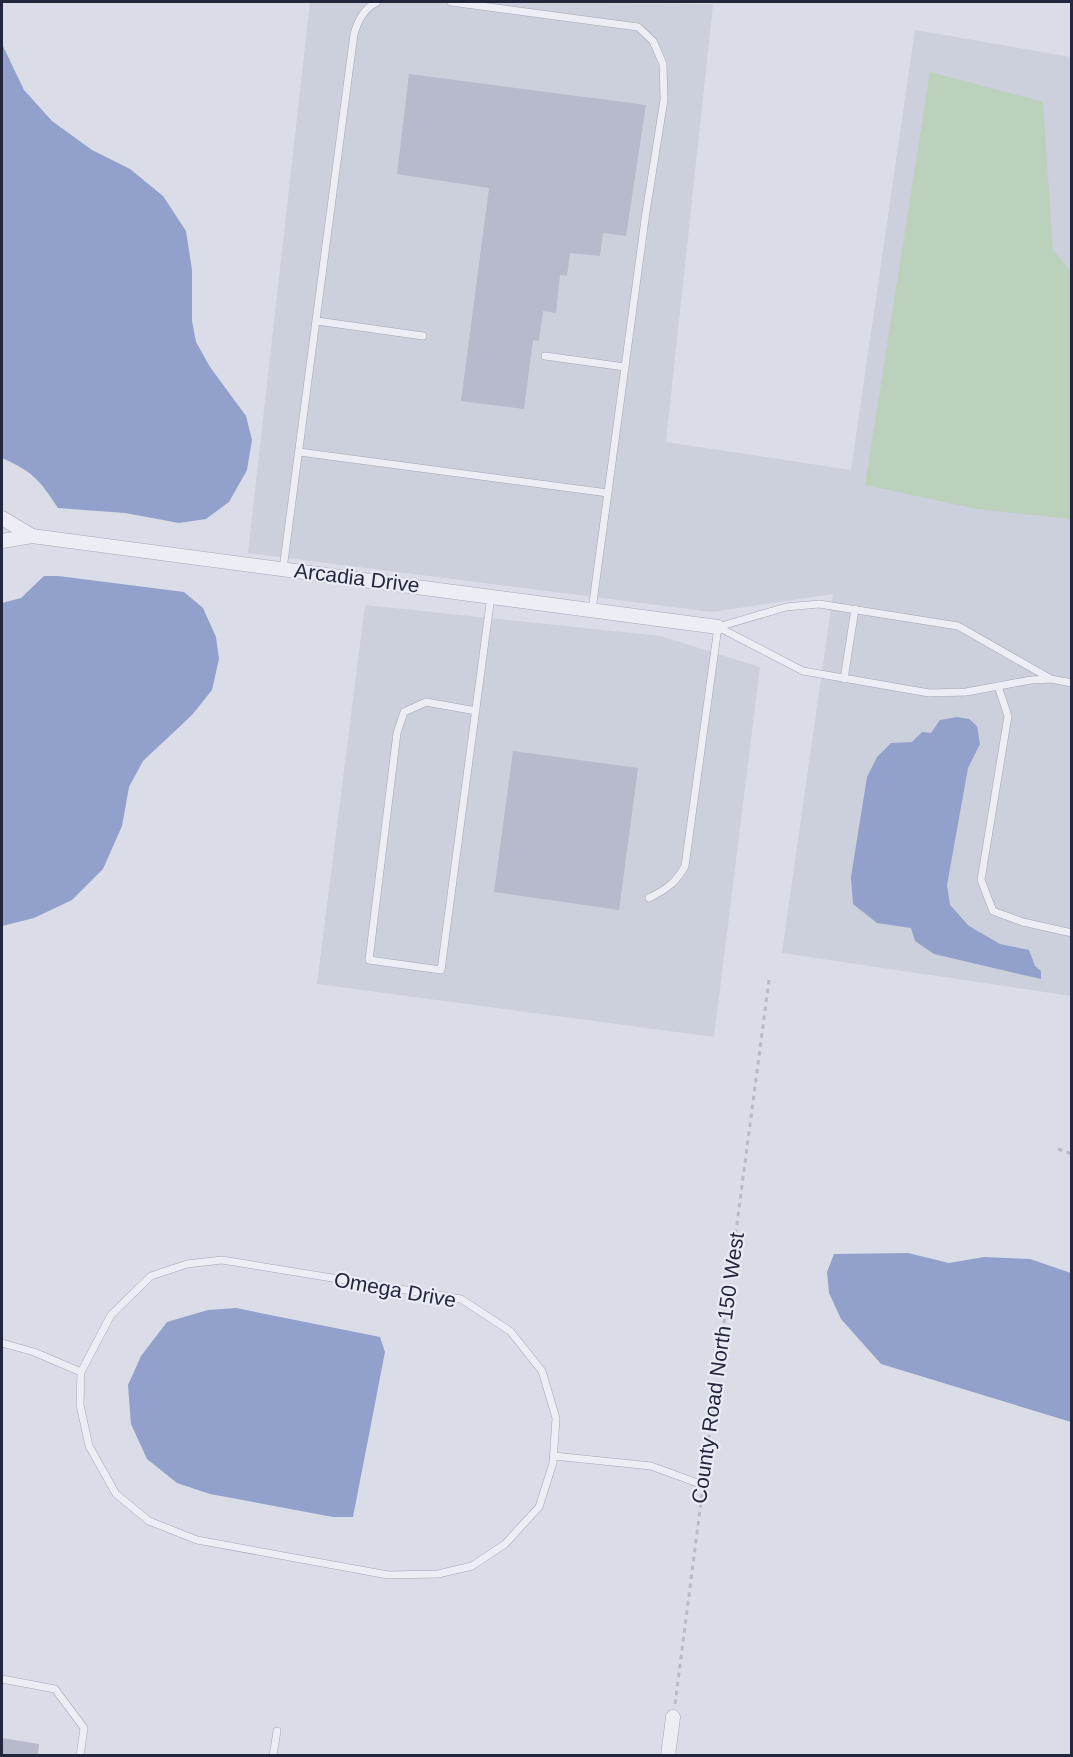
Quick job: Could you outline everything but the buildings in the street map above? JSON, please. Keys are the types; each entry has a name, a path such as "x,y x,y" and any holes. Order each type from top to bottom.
{"street":[{"name":"Arcadia Drive","path":"2,518 32,536 718,627"},
{"path":"2,541 32,536"},
{"path":"668,1755 673,1717"}],"lane":[{"path":"283,569 354,34 358,21 370,5 376,2"},
{"path":"451,2 638,27 653,41 663,64 664,100 591,610"},
{"path":"317,321 423,336"},
{"path":"544,356 625,366"},
{"path":"299,452 608,493"},
{"path":"476,711 426,702 404,712 397,733 369,960 441,970 476,711 491,596"},
{"path":"718,627 786,607 819,604 855,609 958,626 1051,679 1071,683"},
{"path":"844,679 855,609"},
{"path":"718,627 803,671 929,693 966,692 1051,679"},
{"path":"649,898 665,890 678,879 685,866 718,627"},
{"path":"998,686 1008,716 981,880 993,911 1071,933"},
{"name":"Omega Drive","path":"222,1260 461,1299 510,1331 542,1371 555,1418 554,1456 539,1507 505,1544 471,1566 438,1574 388,1575 197,1540 149,1521 116,1494 89,1446 80,1405 81,1372 111,1315 150,1276 187,1264 222,1260"},
{"path":"2,1343 34,1352 81,1372"},
{"path":"554,1456 651,1466 703,1485"},
{"path":"2,1679 55,1689 84,1728 80,1755"},
{"path":"273,1755 277,1731"}],"path":[{"name":"County Road North 150 West","path":"673,1717 770,980"},
{"path":"1058,1149 1071,1154"}],"shaded area":[{"path":"310,2 713,4 666,442 851,470 915,30 1071,57 1071,996 782,953 833,594 712,612 248,553"},
{"path":"365,605 660,636 760,667 714,1037 317,984"}],"green space":[{"path":"930,72 1043,102 1053,250 1071,271 1071,519 977,509 865,485"}],"water":[{"path":"2,44 24,90 52,121 92,150 130,169 163,196 186,231 192,270 192,321 196,342 210,367 246,416 252,440 247,470 229,502 206,519 179,523 125,513 58,508 34,477 2,458"},
{"path":"44,576 184,592 203,608 216,637 219,659 212,690 192,715 143,761 129,787 122,826 103,869 72,900 34,918 2,926 2,603 21,598"},
{"path":"957,717 969,719 977,726 980,744 968,768 947,885 950,905 969,926 1000,944 1029,950 1035,966 1041,971 1041,979 934,954 915,941 911,928 877,923 853,904 851,877 867,777 877,757 891,743 912,742 922,732 931,733 940,720"},
{"path":"908,1253 949,1263 984,1257 1030,1259 1071,1273 1071,1422 881,1364 841,1319 829,1293 827,1272 834,1254"},
{"path":"236,1308 380,1337 385,1352 353,1517 333,1517 210,1494 177,1483 147,1459 131,1424 128,1385 141,1356 167,1322 208,1310"}]}
